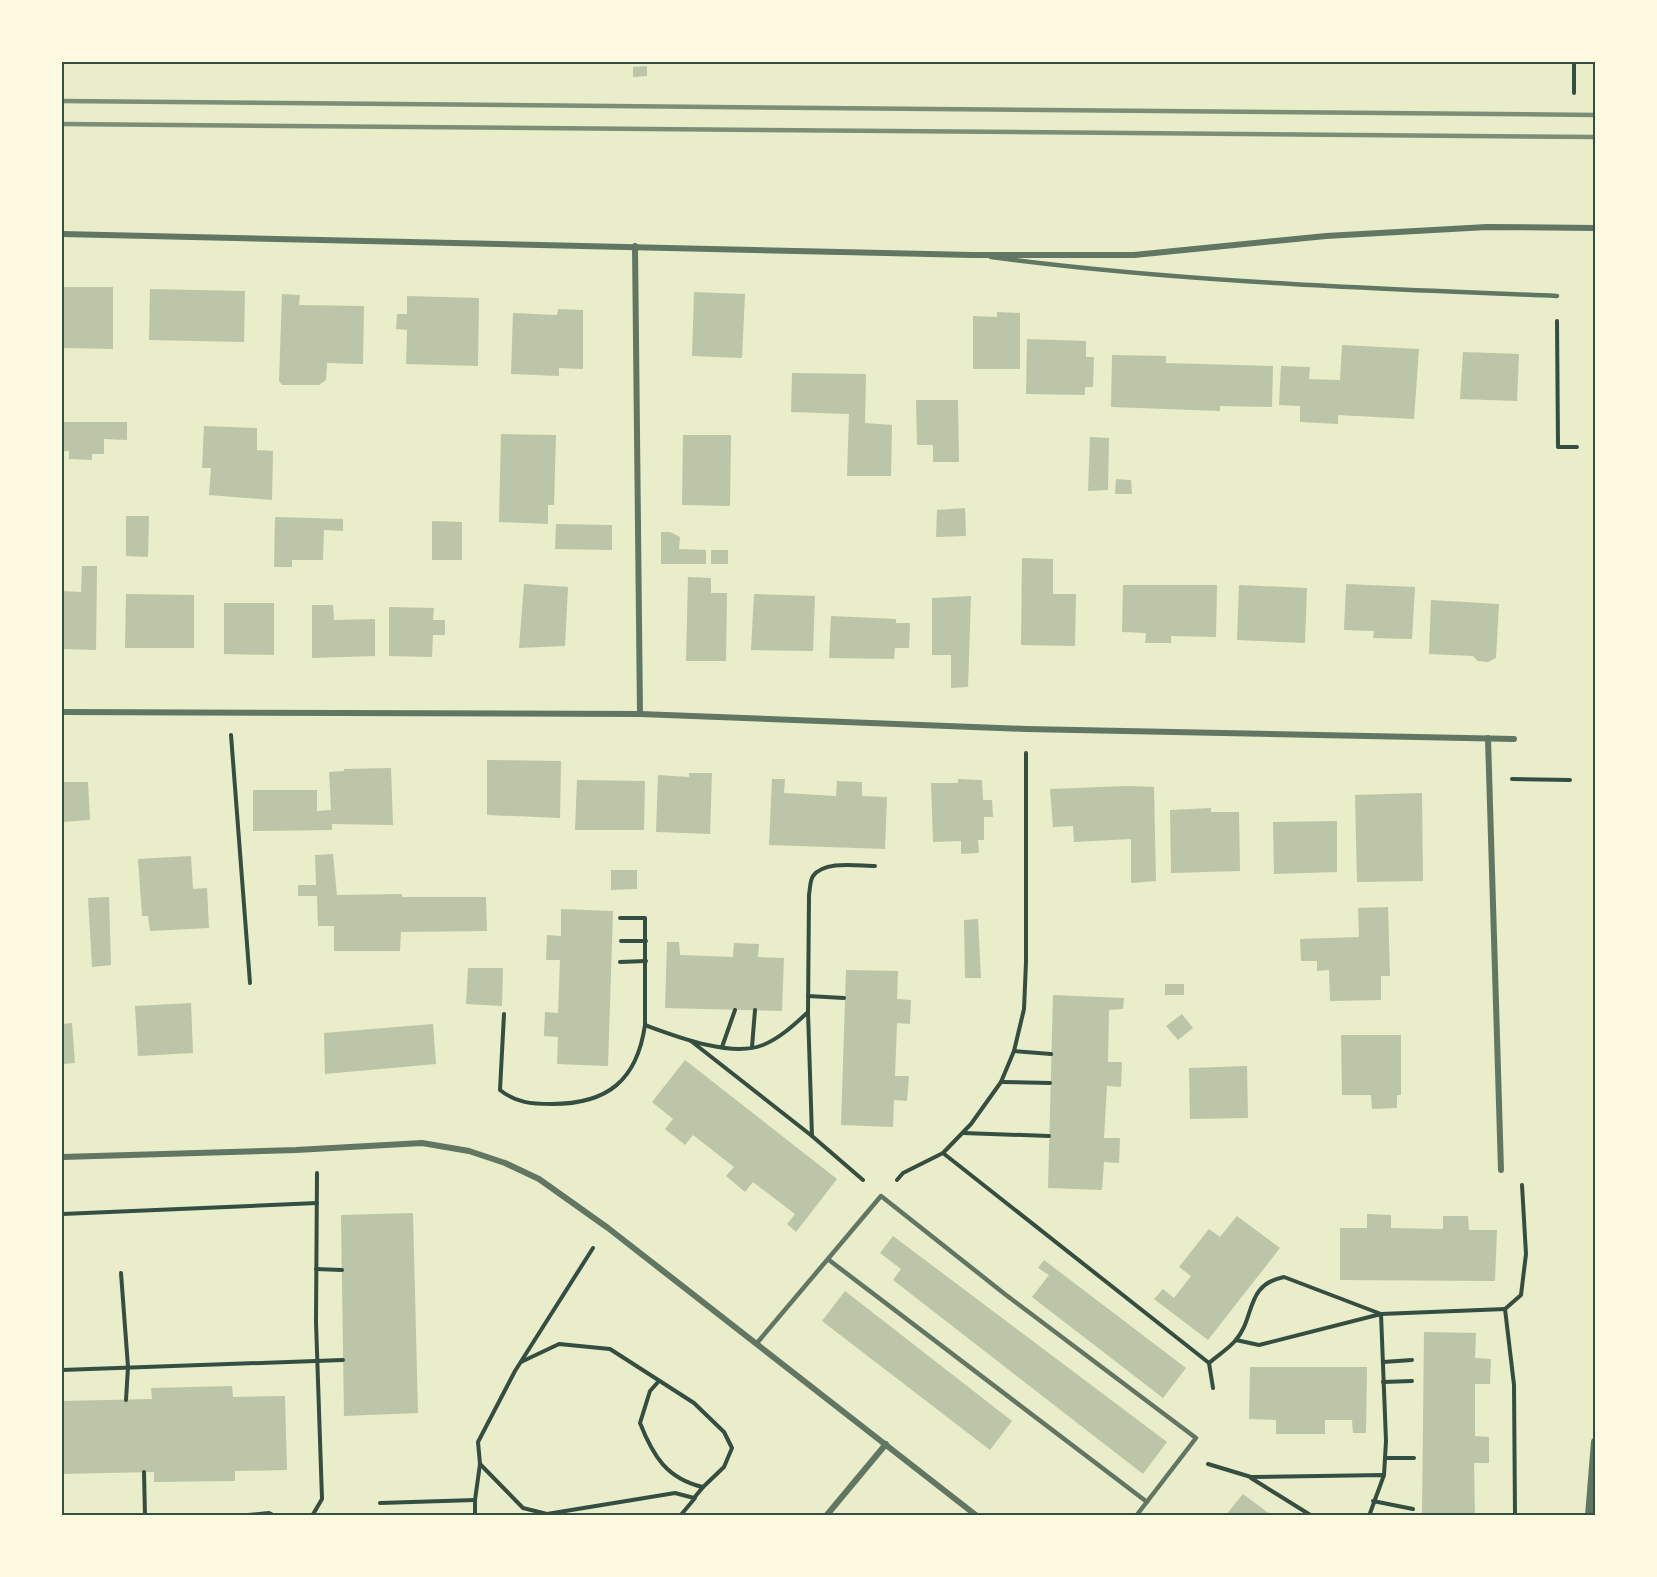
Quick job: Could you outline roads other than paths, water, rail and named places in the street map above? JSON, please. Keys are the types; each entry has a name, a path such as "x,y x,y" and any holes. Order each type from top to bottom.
{"street":[{"path":"62,234 972,255 1134,255 1338,236 1487,227 1596,228"},
{"path":"635,246 640,714"},
{"path":"62,712 640,714 1026,729 1514,739"},
{"path":"1488,738 1487,779 1501,1170"},
{"path":"62,1157 422,1143 469,1151 505,1163 539,1179 608,1228 977,1515"},
{"path":"1590,1515 1596,1442"},
{"path":"826,1515 886,1444"}],"lane":[{"path":"972,255 1103,272 1257,283 1557,296"},
{"path":"757,1344 881,1196 1006,1295 1196,1438 1136,1515"},
{"path":"829,1260 1021,1408 1148,1502"}],"railway":[{"path":"62,101 1596,115"},
{"path":"62,124 1596,137"}]}
